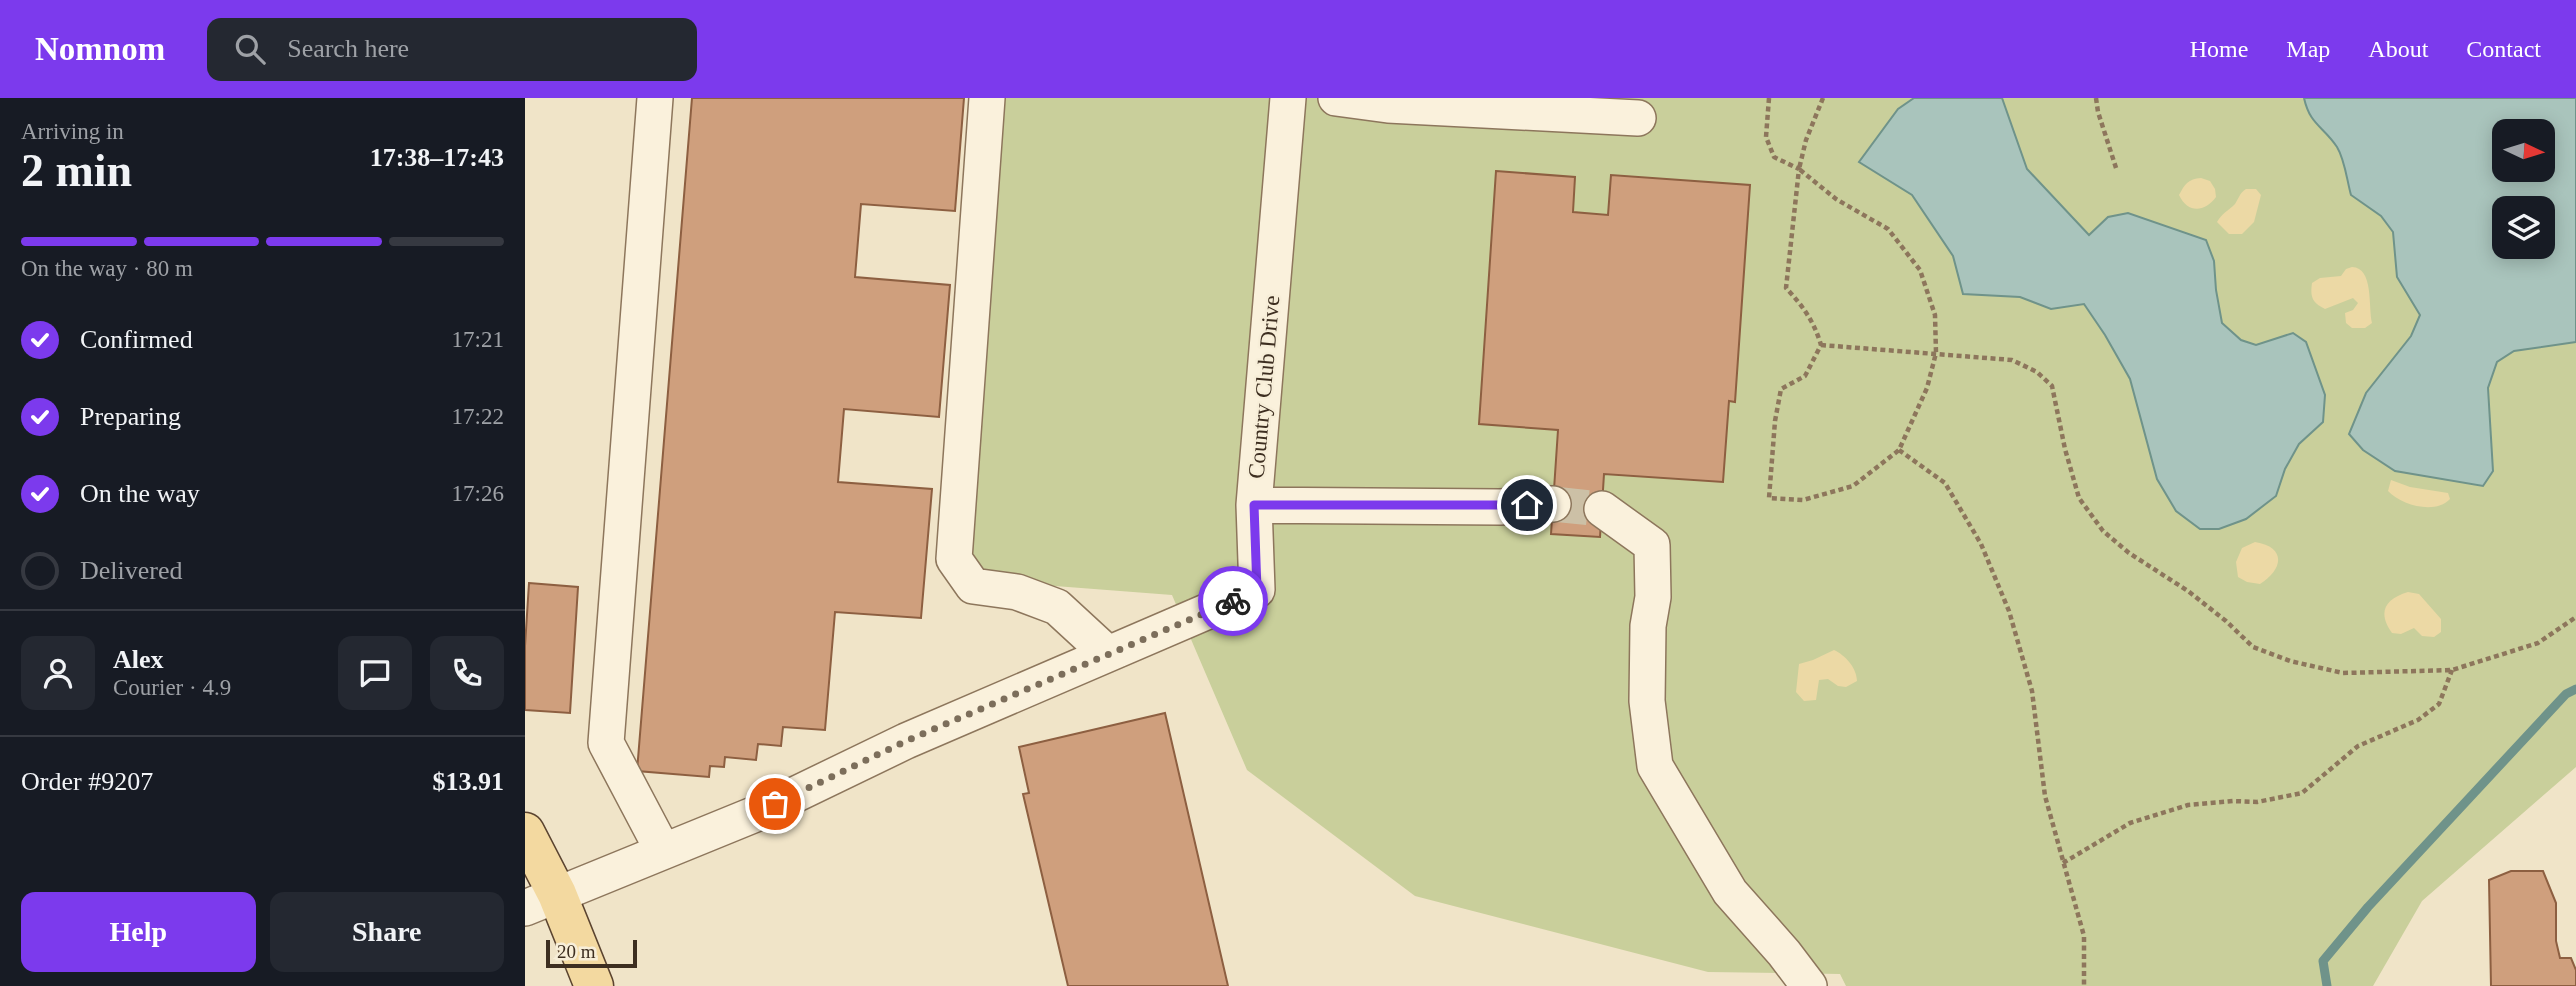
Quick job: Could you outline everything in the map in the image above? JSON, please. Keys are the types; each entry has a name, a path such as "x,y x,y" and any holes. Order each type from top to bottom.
{"main road":[{"path":"525,832 541,901 594,986"}],"lane":[{"path":"655,98 606,743 663,851"},
{"path":"987,98 954,559 973,586 1017,592 1057,607 1108,654"},
{"name":"Country Club Drive","path":"1288,98 1254,505 1500,507 1553,504"},
{"path":"1336,98 1388,105 1638,118"},
{"path":"541,901 753,815 906,741 1257,590 1254,505"},
{"path":"1602,509 1652,545 1653,597 1648,626 1647,701 1655,766 1730,892 1809,986"}],"path":[{"path":"1769,98 1766,137 1774,156 1799,169 1836,199 1888,229 1920,270 1935,315 1936,353 1927,388 1899,450 1853,486 1804,500 1769,498 1775,421 1781,389 1805,376 1821,345 1816,328 1803,307 1786,288 1799,169 1806,139 1823,98"},
{"path":"2096,98 2117,171"},
{"path":"1821,345 2012,360 2037,372 2052,386 2078,498 2103,531 2129,553 2226,621 2253,647 2290,661 2343,673 2452,670 2538,643 2576,617"},
{"path":"1899,450 1945,483 1981,544 2009,611 2032,691 2045,796 2084,936 2084,986"},
{"path":"2063,863 2130,823 2188,805 2257,802 2302,793 2358,746 2418,720 2439,704 2452,670"}],"green space":[{"path":"984,98 2576,98 2576,767 2422,901 2373,986 1846,986 1840,974 1708,972 1415,896 1247,770 1172,595 966,579"}],"sand":[{"path":"2201,178 2210,181 2216,197 2207,206 2192,208 2179,195 2187,183"},
{"path":"2246,189 2256,189 2261,195 2254,222 2242,234 2229,234 2217,222"},
{"path":"2352,267 2364,274 2369,289 2372,323 2365,328 2352,328 2346,323 2345,313 2353,310 2358,303 2353,298 2325,309 2315,302 2312,296 2312,283 2320,278 2341,276 2346,269"},
{"path":"2391,480 2410,487 2448,493 2450,499 2436,506 2409,504 2388,491"},
{"path":"2255,542 2273,549 2278,560 2273,572 2260,584 2238,577 2236,562 2242,548"},
{"path":"2408,592 2419,594 2441,619 2441,632 2434,637 2422,636 2414,628 2401,634 2392,633 2387,625 2384,613 2386,607 2394,598"},
{"path":"1834,650 1850,663 1857,681 1846,687 1838,686 1828,679 1819,680 1816,700 1804,701 1796,692 1799,664"}],"water":[{"path":"1914,98 2002,98 2027,169 2089,235 2108,217 2128,213 2206,240 2214,261 2222,323 2241,340 2256,345 2293,333 2306,342 2325,395 2323,422 2299,444 2285,469 2276,496 2246,519 2219,529 2200,529 2176,511 2157,479 2130,379 2084,304 2051,309 2020,297 1963,294 1953,256 1912,195 1859,162 1898,109"},
{"path":"2304,98 2576,98 2576,342 2514,351 2497,362 2488,388 2493,471 2483,486 2395,471 2363,450 2349,434 2366,393 2411,336 2420,315 2397,277 2393,232 2381,216 2351,195 2340,152 2310,114"}],"building":[{"path":"692,98 964,98 955,211 861,204 855,277 950,285 939,417 844,409 838,482 932,489 921,618 835,612 825,730 783,727 781,746 758,744 756,760 725,757 724,767 710,766 709,777 637,771"},
{"path":"1496,171 1575,177 1573,212 1608,215 1611,175 1750,185 1735,402 1729,401 1723,482 1604,474 1600,537 1551,534 1558,430 1479,424"},
{"path":"529,583 578,587 570,713 525,710"},
{"path":"1165,713 1228,986 1068,986 1023,794 1029,793 1019,747"},
{"path":"2511,871 2543,871 2556,903 2556,941 2560,958 2571,958 2576,970 2576,986 2491,986 2489,880"}],"waterway":[{"path":"2327,986 2323,961 2368,907 2566,694 2576,689"}],"tunnel":[{"path":"1553,504 1602,509"}],"way so far":[{"path":"775,804 906,741 1233,601"}],"route":[{"path":"1233,601 1257,590 1254,505 1527,505"}]}
